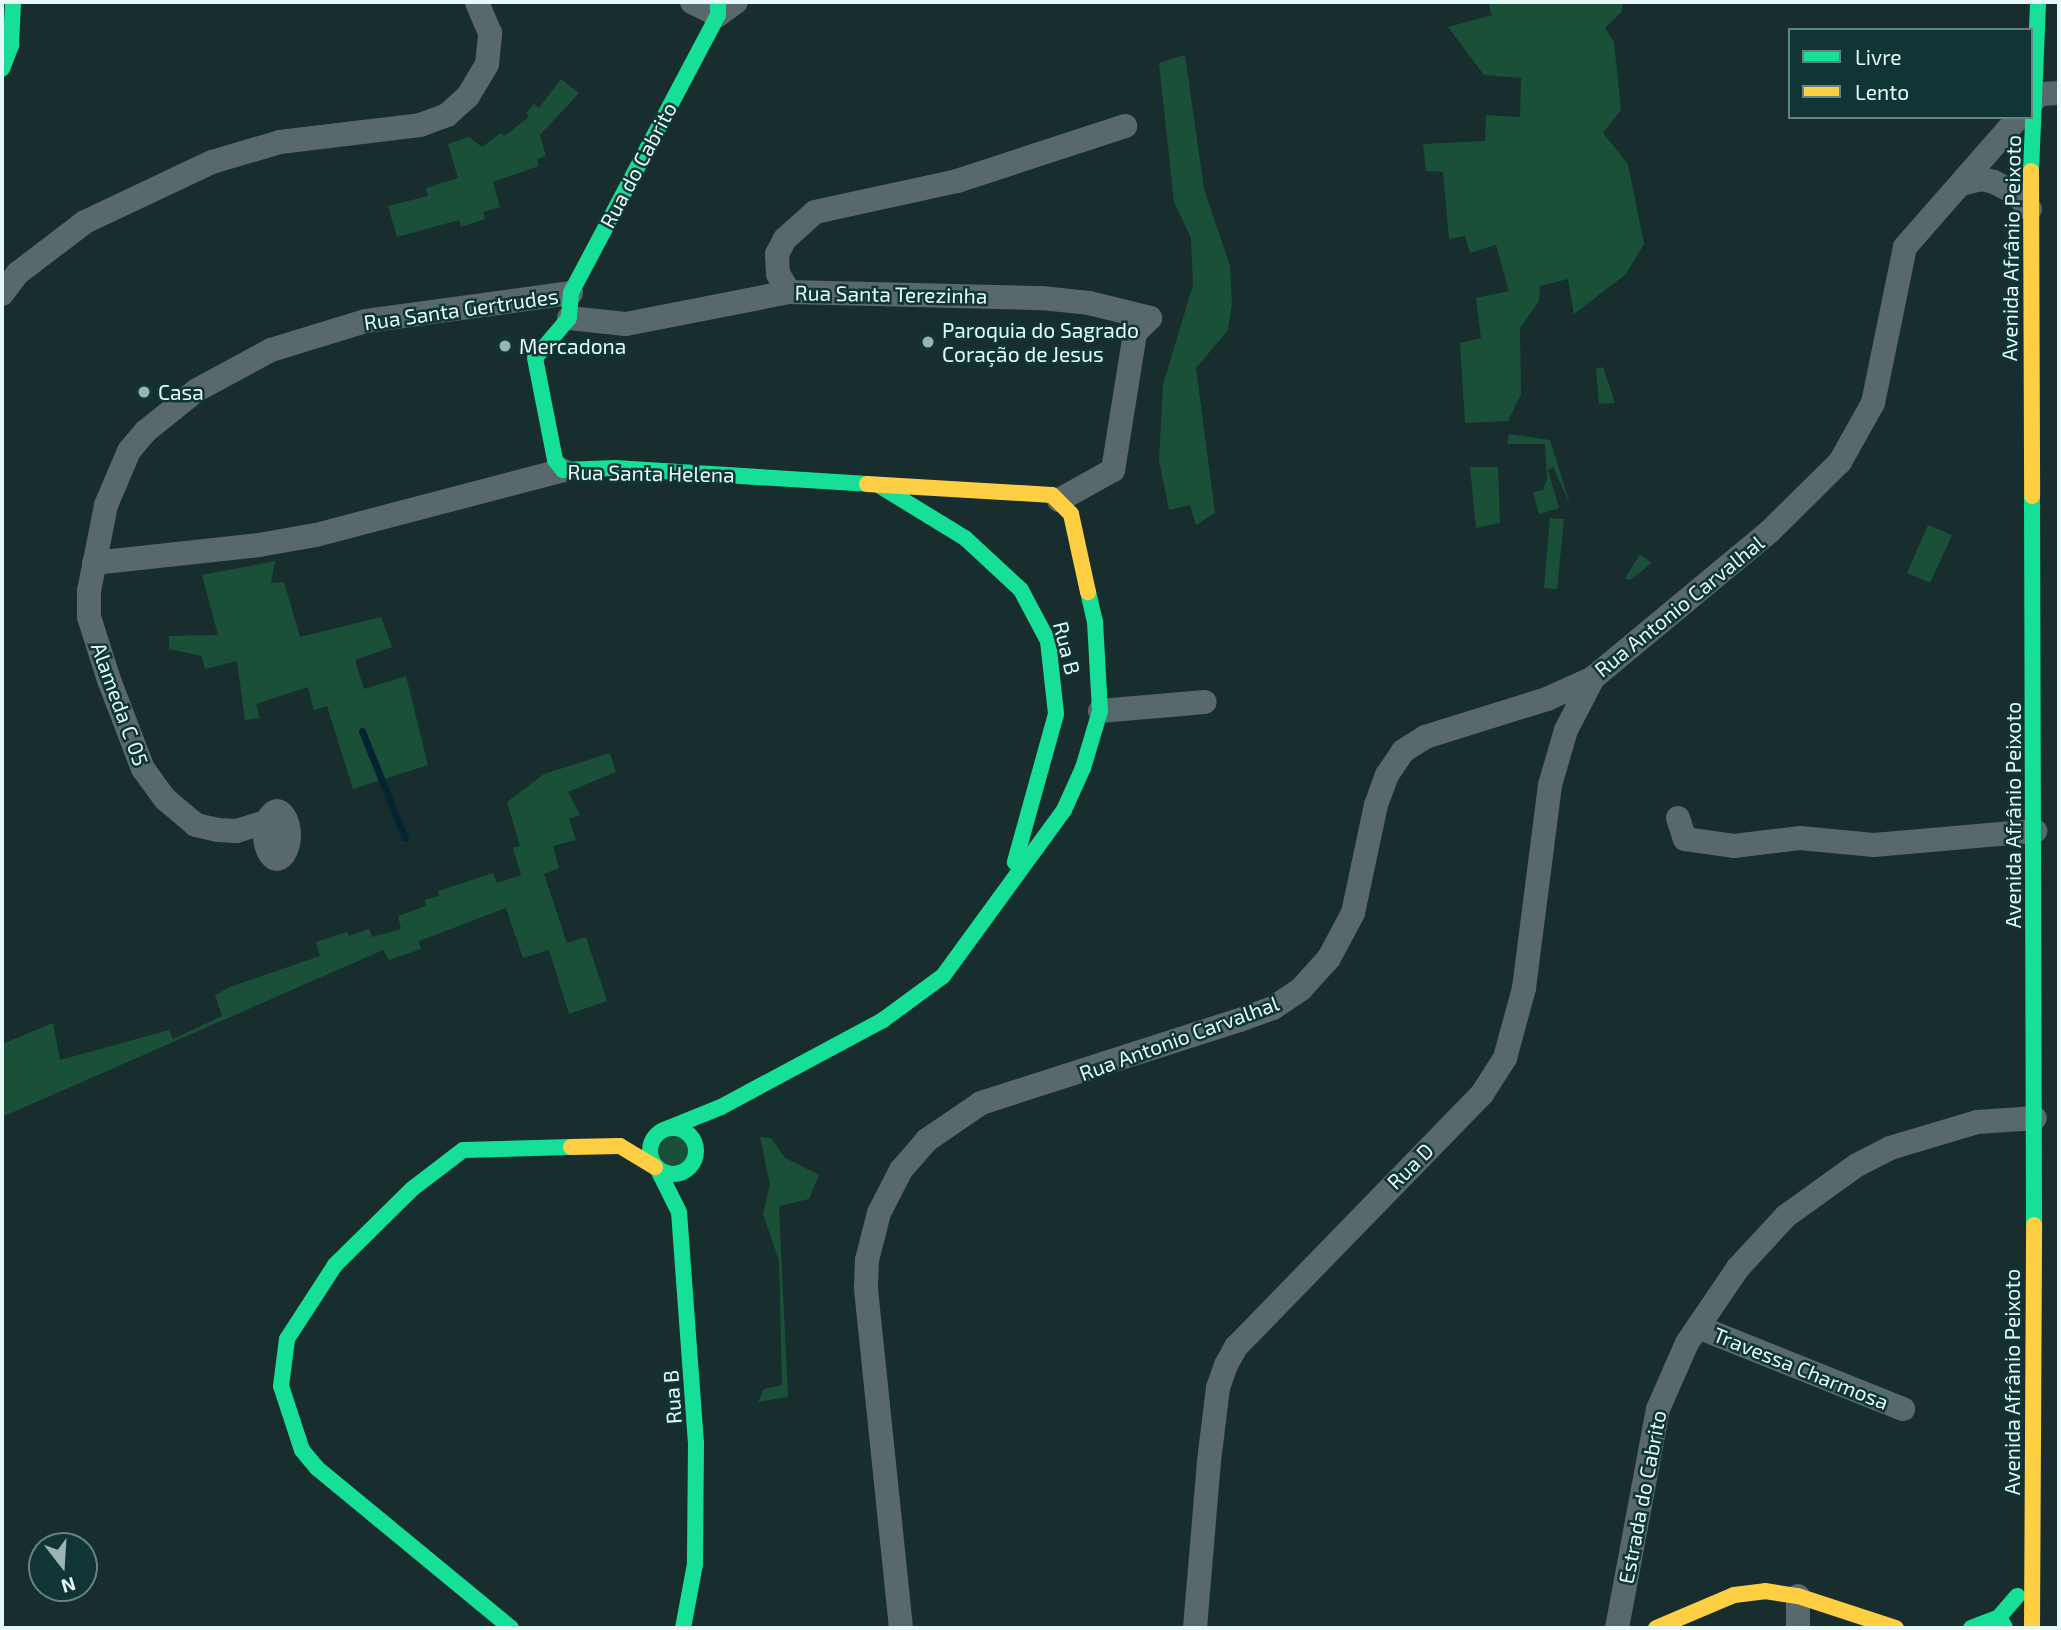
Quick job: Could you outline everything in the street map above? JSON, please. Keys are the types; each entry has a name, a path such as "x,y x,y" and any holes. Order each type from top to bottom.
{"street":[{"path":"2,68 11,45 13,2"},
{"path":"2,294 18,273 85,222 212,162 280,142 420,125 447,114 468,96 487,64 490,33 477,2"},
{"path":"692,2 724,6"},
{"name":"Avenida Afrânio Peixoto","path":"2033,60 2038,2"},
{"name":"Rua do Cabrito","path":"569,318 571,293 724,6"},
{"path":"2033,104 2059,93"},
{"name":"Rua Antonio Carvalhal","path":"901,1628 866,1287 867,1261 878,1213 901,1170 927,1140 981,1103 1240,1020 1290,998 1329,958 1347,926 1361,886 1376,805 1387,775 1403,751 1425,737 1547,699 1593,678 1778,523 1840,462 1873,403 1905,247 1917,228 1962,184 2018,119"},
{"name":"Avenida Afrânio Peixoto","path":"2029,119 2035,831 2032,1628"},
{"path":"789,292 778,274 777,254 785,239 815,212 957,181 1125,125"},
{"path":"1962,184 1981,179 1994,182 2015,193 2030,209"},
{"name":"Rua Santa Terezinha","path":"569,318 626,324 789,292 972,294 1090,303 1150,318 1135,332 1116,460 1110,473 1082,483 1059,500"},
{"name":"Rua Santa Gertrudes","path":"94,563 106,505 129,451 169,410 239,364 366,321 571,293"},
{"path":"563,470 555,460 534,364 537,354 569,318"},
{"name":"Rua Santa Helena","path":"94,563 259,545 316,534 563,470 871,481 1043,491 1059,500"},
{"name":"Rua B","path":"871,481 965,538 1021,590 1037,614 1055,676 1064,810 1001,898"},
{"name":"Rua B","path":"620,1146 721,1107 916,1000 956,962 973,931 989,919 1063,769 1100,710 1095,622 1071,514 1059,500"},
{"name":"Alameda C 05","path":"94,563 88,605 92,627 143,769 164,799 196,825 236,831 266,822"},
{"name":"Rua D","path":"1195,1628 1209,1461 1218,1388 1226,1365 1236,1347 1482,1094 1505,1058 1524,988 1550,785 1566,730 1593,678"},
{"path":"1100,710 1205,702"},
{"path":"1678,818 1685,839 1734,846 1800,838 1874,845 2035,831"},
{"path":"679,1212 695,1158 721,1107"},
{"name":"Estrada do Cabrito","path":"1617,1628 1658,1409 1698,1327 1738,1268 1786,1216 1857,1165 1923,1135 1977,1122 2035,1118"},
{"path":"656,1167 650,1147 665,1129 690,1135 695,1158"},
{"path":"511,1628 317,1468 302,1450 286,1410 281,1386 283,1354 294,1323 335,1265 449,1157 489,1146 620,1146 667,1174 681,1173 695,1158"},
{"name":"Rua B","path":"656,1167 679,1212 697,1463 693,1586 683,1628"},
{"name":"Travessa Charmosa","path":"1698,1327 1903,1409"},
{"path":"1971,1628 2002,1622 2017,1598 2032,1557"},
{"path":"1656,1628 1734,1595 1765,1591 1798,1596 1896,1628"},
{"path":"1798,1596 1798,1628"}],"green space":[{"path":"1488,2 1623,2 1622,11 1605,28 1614,42 1621,110 1603,133 1628,164 1644,244 1625,275 1574,314 1568,279 1540,286 1539,301 1520,328 1521,394 1508,421 1465,423 1460,343 1481,338 1476,298 1509,291 1496,245 1470,253 1465,236 1449,239 1443,172 1426,171 1423,144 1485,141 1486,115 1520,117 1521,78 1484,75 1448,27 1492,15"},
{"path":"1185,55 1204,189 1230,266 1232,304 1228,330 1196,368 1215,513 1196,525 1190,505 1169,510 1159,460 1163,385 1193,285 1191,238 1174,202 1159,63"},
{"path":"561,79 579,93 540,135 546,156 537,159 539,166 493,182 500,207 483,212 485,219 461,227 459,220 397,237 388,206 428,196 426,188 458,178 448,144 469,137 482,147 501,133 504,136 529,117 526,113 534,104 539,108"},
{"path":"1603,367 1615,403 1599,404 1596,369"},
{"path":"1509,434 1550,440 1570,504 1553,467 1548,470 1559,508 1539,514 1533,492 1543,490 1547,479 1545,444 1507,444"},
{"path":"1470,467 1498,467 1500,523 1476,528"},
{"path":"1550,518 1564,519 1557,589 1544,588"},
{"path":"1928,525 1952,535 1930,583 1907,573"},
{"path":"1640,554 1652,563 1630,580 1625,578"},
{"path":"275,561 271,583 284,582 300,637 381,617 392,647 355,660 364,689 406,676 428,765 353,789 327,706 314,710 308,687 256,704 260,718 245,720 237,661 205,669 202,656 169,649 169,636 218,635 202,575"},
{"path":"610,753 616,772 568,792 580,815 569,819 576,840 553,846 559,868 544,874 567,943 586,937 607,1001 569,1014 549,950 523,958 506,908 419,941 421,949 389,960 383,950 2,1117 2,1044 53,1023 60,1060 169,1030 173,1039 222,1016 215,995 230,987 320,956 316,942 347,932 349,936 369,929 372,937 401,929 398,916 426,906 425,900 439,896 438,891 493,873 497,883 521,875 513,848 520,846 507,802 544,774"},
{"path":"674,1136 685,1141 690,1152 685,1163 674,1168 663,1163 658,1152 663,1141"},
{"path":"760,1137 771,1138 785,1158 819,1175 809,1199 779,1206 788,1397 758,1402 764,1389 782,1385 779,1261 763,1214 770,1185"}],"waterway":[{"path":"362,731 405,838"}],"traffic: fast":[{"path":"2,69 11,45 13,2"},
{"path":"718,2 718,15 571,293 569,318 535,358 555,460 563,470 615,468 867,484"},
{"path":"2031,171 2038,2"},
{"path":"880,486 965,538 1021,590 1048,641 1056,714 1015,862"},
{"path":"2032,496 2034,1225"},
{"path":"669,1128 721,1107 883,1020 943,976 1064,810 1083,768 1100,711 1095,622 1088,592"},
{"path":"673,1128 682,1129 689,1135 695,1142 696,1151 695,1160 689,1167 682,1173 673,1174 664,1173 657,1167 651,1160 650,1151 651,1142 657,1135 664,1129 673,1128"},
{"path":"511,1628 317,1468 302,1450 281,1386 287,1339 335,1265 412,1189 463,1150 571,1147"},
{"path":"657,1168 679,1212 696,1443 695,1564 683,1628"},
{"path":"1971,1628 1999,1617 2017,1596"},
{"path":"1999,1617 2005,1628"}],"traffic: slow":[{"path":"2031,171 2032,496"},
{"path":"867,484 1052,495 1071,514 1088,592"},
{"path":"571,1147 620,1146 655,1167"},
{"path":"2032,1628 2034,1225"},
{"path":"1656,1628 1734,1595 1765,1591 1798,1596 1896,1628"}],"place":[{"name":"Paroquia do Sagrado Coração de Jesus","path":"928,342"},
{"name":"Mercadona","path":"505,346"},
{"name":"Casa","path":"144,392"}]}
